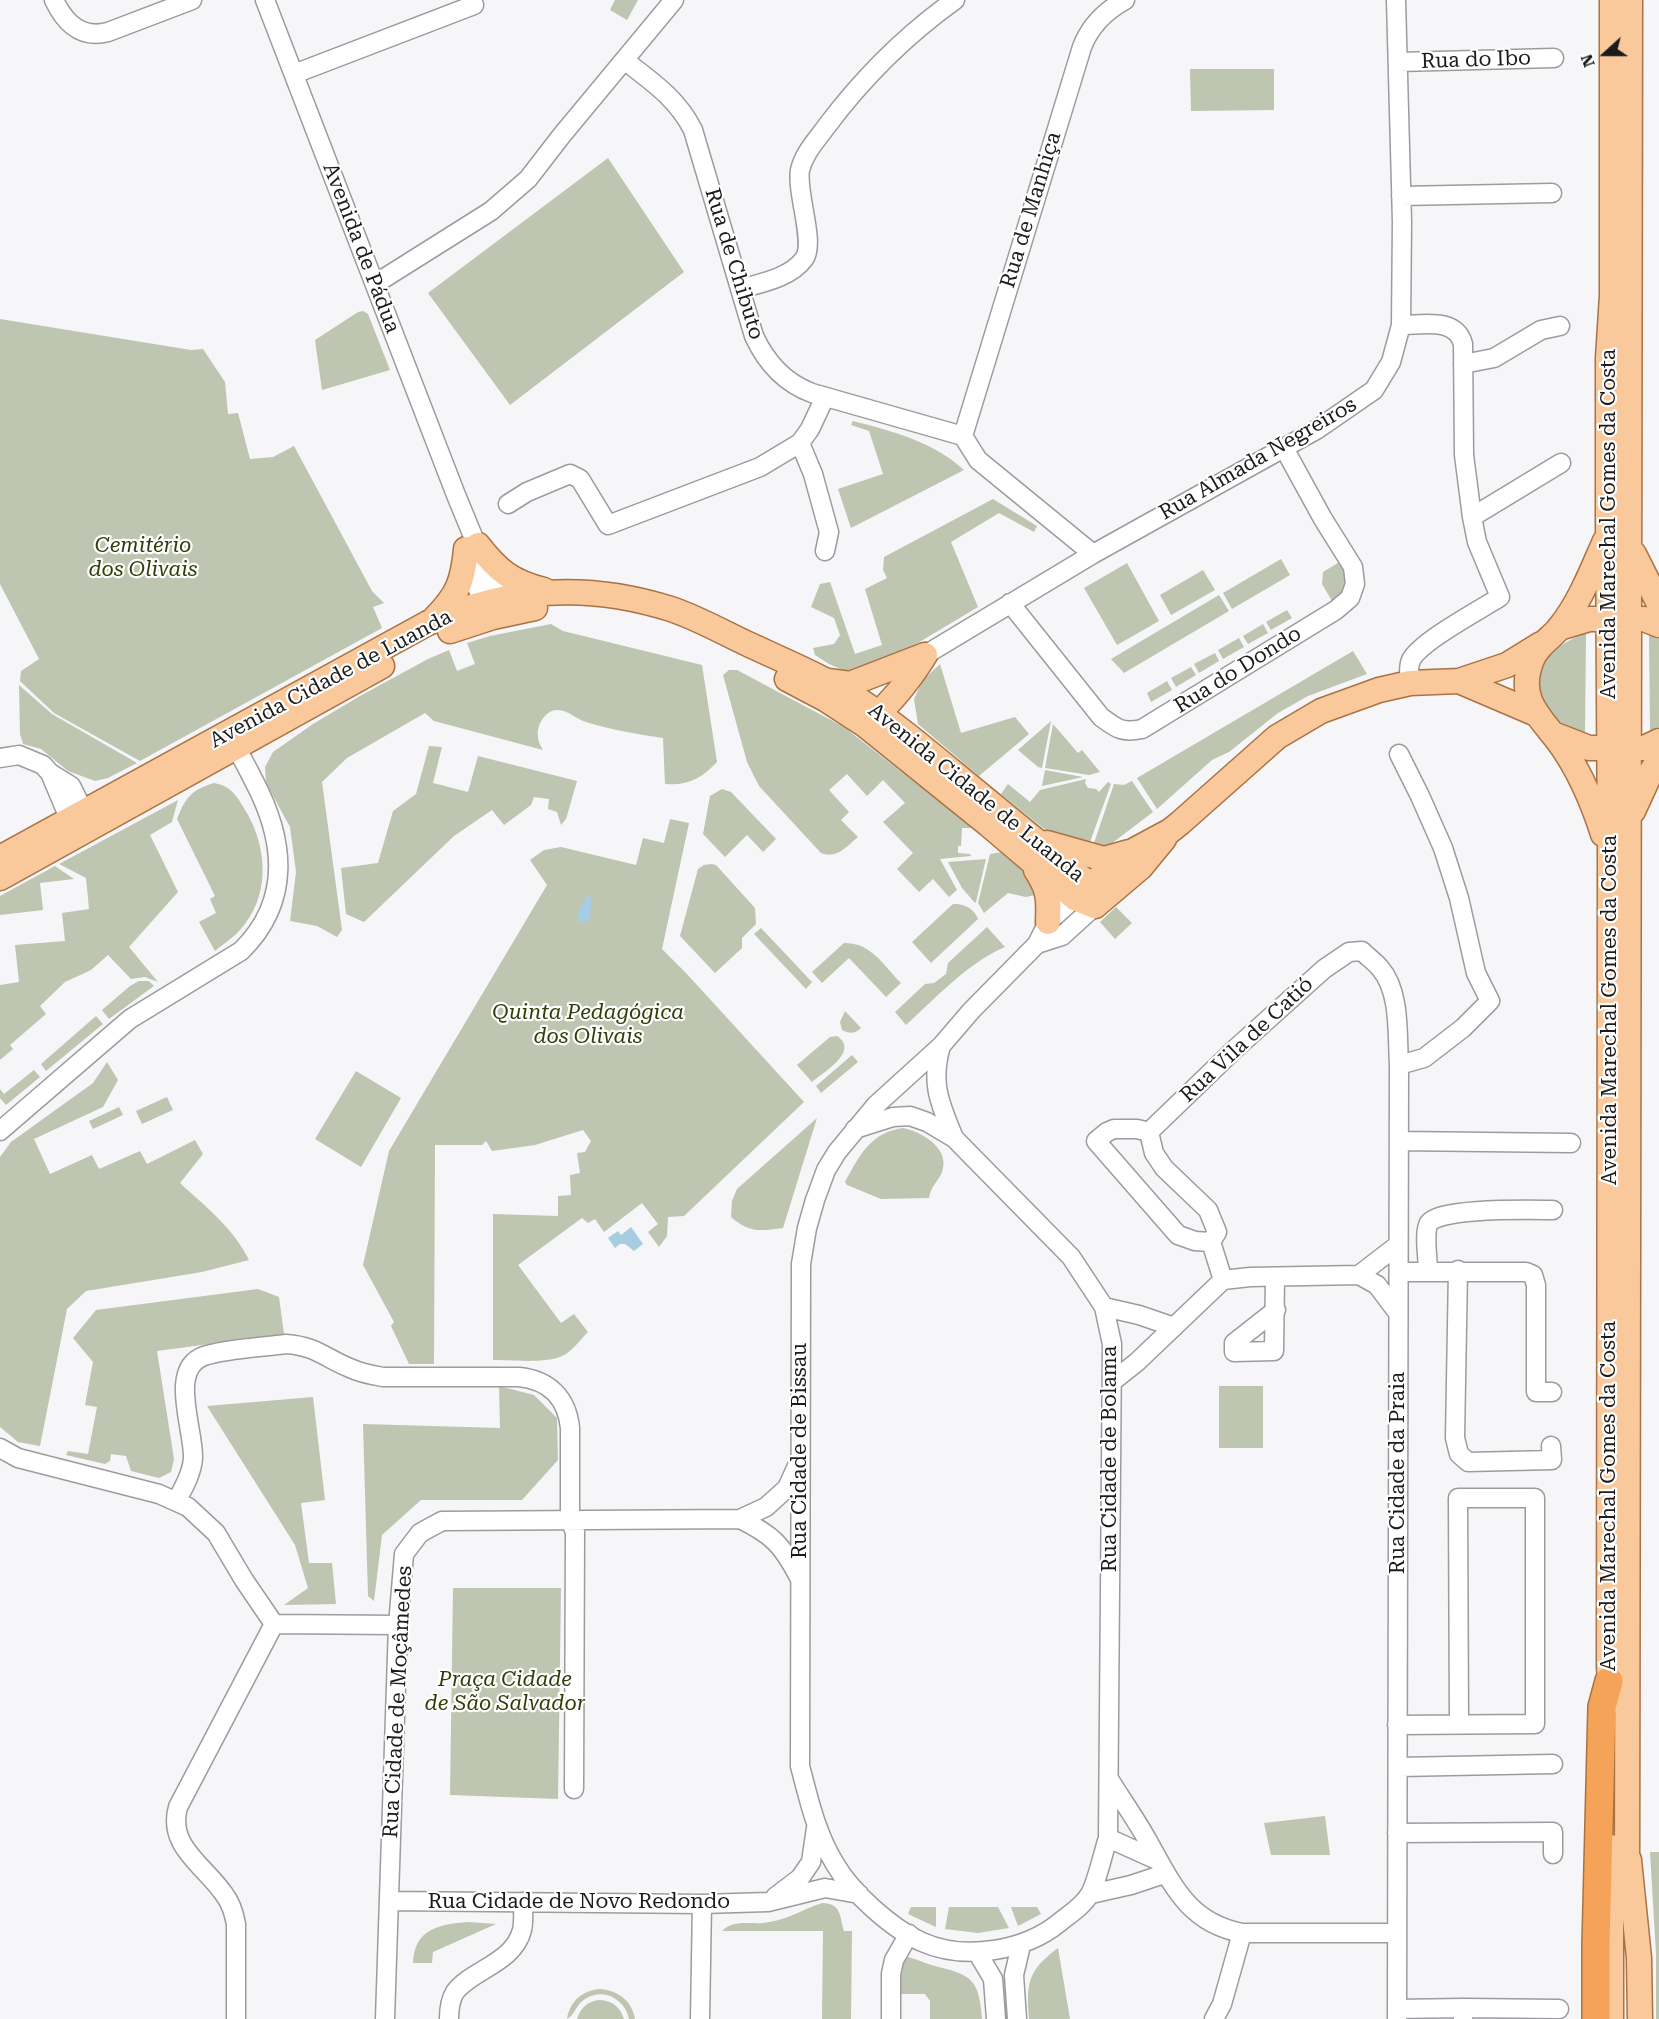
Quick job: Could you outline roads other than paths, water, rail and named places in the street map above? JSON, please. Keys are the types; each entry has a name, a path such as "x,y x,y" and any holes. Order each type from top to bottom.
{"highway":[{"path":"1596,2019 1602,1707 1609,1681"},
{"path":"1595,1983 1611,1912"}],"main road":[{"name":"Avenida Marechal Gomes da Costa","path":"1611,2019 1610,860 1619,748 1619,619 1608,535 1608,358 1612,306 1612,0"},
{"name":"Avenida Marechal Gomes da Costa","path":"1619,619 1630,546 1630,0"},
{"path":"1608,535 1578,600 1559,628 1541,644 1531,661 1527,680 1527,697 1534,713 1567,753 1588,792 1610,860"},
{"path":"1630,546 1659,604"},
{"path":"431,621 447,606 458,591 472,547 516,581 552,592"},
{"name":"Avenida Cidade de Luanda","path":"229,745 431,621 552,592 581,592 635,599 673,610 825,680 871,715 1087,897"},
{"name":"Avenida Cidade de Luanda","path":"0,858 229,745 423,642 474,623 491,606 536,608 573,606 603,609 651,619 713,644 795,682 825,699 871,715 924,749 1031,848"},
{"path":"1559,628 1589,619 1644,619 1659,625"},
{"name":"Rua Cidade de Bissau","path":"1087,897 1141,867 1170,831 1277,737 1321,711 1354,698 1410,683 1458,681 1507,665 1541,644"},
{"path":"871,715 902,675 925,655"},
{"path":"825,680 838,684 850,684 871,677 902,675"},
{"path":"902,675 905,717 915,738 924,749"},
{"name":"Rua Cidade de Bissau","path":"1458,681 1534,713"},
{"path":"1553,734 1589,748 1644,748 1659,741"},
{"name":"Avenida Marechal Gomes da Costa","path":"1619,748 1630,818 1628,1846 1625,2019"},
{"path":"1630,818 1659,760"},
{"name":"Avenida Cidade de Luanda","path":"0,878 79,821"},
{"name":"Rua Cidade de Bissau","path":"1087,897 1131,852 1170,831"},
{"path":"1048,922 1047,888 1031,848 1104,859 1131,852"},
{"path":"1628,1846 1639,1958 1640,2019"}],"street":[{"path":"54,0 68,23 80,31 94,34 108,32 192,0"},
{"name":"Avenida de Pádua","path":"265,0 456,495 491,606"},
{"path":"375,284 491,211 528,179 674,0"},
{"path":"740,289 782,276 804,259 810,248 802,205 800,172 805,155 855,90 926,21 955,0"},
{"name":"Rua de Manhiça","path":"963,436 1082,47 1097,21 1125,0"},
{"name":"Rua Almada Negreiros","path":"925,655 1094,554 1316,430 1374,390 1391,362 1401,325 1401,196 1396,0"},
{"path":"294,74 474,5"},
{"name":"Rua do Ibo","path":"1398,63 1554,58"},
{"name":"Rua de Chibuto","path":"624,60 668,94 686,117 698,143 754,336 771,364 795,385 825,397 963,436"},
{"path":"1401,196 1552,193"},
{"path":"1401,325 1448,325 1455,328 1461,335 1464,364 1464,454 1473,517 1477,542 1500,597 1416,653 1410,663 1410,683"},
{"path":"1464,364 1494,358 1541,330 1560,326"},
{"path":"508,504 527,492 570,474 580,479 608,525 760,467 800,443 810,429 825,397"},
{"path":"963,436 978,460 1094,554"},
{"path":"800,443 813,474 829,532 825,551"},
{"name":"Rua do Dondo","path":"1010,603 1101,717 1117,729 1129,731 1142,729 1336,610 1350,598 1355,584 1353,567 1323,519 1284,448"},
{"path":"1473,517 1561,464"},
{"path":"0,1131 130,1019 230,959 251,941 266,920 277,891 279,862 275,834 255,805 229,745"},
{"path":"1399,754 1443,848 1459,898 1476,973 1490,1001 1463,1028 1424,1058 1399,1065"},
{"path":"0,758 19,755 43,765 50,773 71,786 79,821"},
{"name":"Rua Cidade de Bissau","path":"1087,897 1048,922 1037,944 970,1011 941,1046 876,1105 837,1152 826,1170 807,1228 801,1264 800,1766 816,1828 835,1865 859,1894 881,1915 922,1942 944,1948 977,1952 1021,1945 1051,1930 1079,1907 1090,1894 1108,1838"},
{"name":"Rua Cidade de Bissau","path":"1037,944 1062,936 1087,897"},
{"name":"Rua Cidade da Praia","path":"1349,951 1362,951 1382,969 1392,990 1396,1010 1399,1065 1397,2014"},
{"name":"Rua Vila de Catió","path":"1149,1132 1244,1041 1324,969 1349,951"},
{"name":"Rua Cidade de Bolama","path":"941,1046 936,1064 936,1079 941,1106 954,1138"},
{"name":"Rua Cidade de Bolama","path":"855,1129 893,1117 910,1116 927,1122 954,1138 1071,1257 1104,1307 1112,1344 1113,1381 1108,1838"},
{"path":"1211,1242 1195,1241 1178,1235 1095,1141 1114,1129 1137,1129 1149,1132 1155,1153 1164,1168 1208,1210 1217,1232 1211,1242 1223,1280"},
{"path":"1399,1141 1571,1143"},
{"path":"1428,1271 1427,1226 1433,1218 1464,1212 1553,1210"},
{"path":"1359,1275 1398,1245"},
{"path":"1458,1270 1455,1438 1460,1454 1468,1462 1552,1460 1551,1446"},
{"path":"1399,1272 1458,1270 1527,1272 1533,1275 1536,1285 1536,1392 1552,1392"},
{"path":"1113,1381 1137,1362 1223,1280 1359,1275 1377,1284 1398,1313"},
{"path":"1275,1277 1275,1310"},
{"path":"1104,1307 1139,1315 1174,1327"},
{"path":"177,1500 190,1474 193,1459 185,1380 189,1368 196,1361 210,1355 286,1344 312,1348 350,1368 370,1375 383,1377 519,1377 529,1378 547,1386 561,1400 569,1418 570,1520 575,1532 574,1789"},
{"path":"0,1448 18,1458 177,1500 198,1514 216,1533 244,1581 274,1624"},
{"name":"Rua Cidade de Moçâmedes","path":"385,2019 398,1625 404,1554 420,1533 442,1521 740,1519 766,1507 787,1488 800,1459"},
{"path":"1398,1725 1535,1724 1534,1498 1458,1498 1459,1724"},
{"name":"Rua Cidade de Moçâmedes","path":"740,1519 765,1531 785,1551 800,1580"},
{"path":"274,1624 398,1625"},
{"path":"237,2019 234,1913 224,1893 182,1846 176,1831 176,1815 178,1807 274,1624"},
{"path":"1398,1767 1553,1764"},
{"path":"1109,1779 1149,1844 1160,1867 1184,1899 1202,1917 1224,1930 1242,1934 1397,1933"},
{"path":"768,1902 800,1878 811,1862 816,1828"},
{"path":"1397,1833 1553,1832 1553,1854"},
{"path":"1108,1838 1160,1867"},
{"path":"1090,1894 1131,1885 1160,1867"},
{"name":"Rua Cidade de Novo Redondo","path":"389,1901 702,1904 768,1902 825,1888 859,1894"},
{"path":"449,2019 449,2006 455,1992 509,1952 518,1940 522,1929 523,1902"},
{"path":"700,2019 702,1904"},
{"path":"891,2019 891,1974 894,1960 909,1934"},
{"path":"1214,2019 1222,2004 1242,1934"},
{"path":"1017,2019 1014,1975 1021,1945"},
{"path":"977,1952 993,1979 996,2019"},
{"path":"1397,2014 1463,2014 1559,2009"}],"water":[{"path":"589,895 592,898 590,918 585,923 580,922 577,918 579,912"},
{"path":"631,1227 643,1244 634,1251 625,1244 620,1244 615,1248 608,1238 618,1231 621,1235"}],"park label":[{"name":"Cemitério dos Olivais","path":"143,558"},
{"name":"Quinta Pedagógica dos Olivais","path":"588,1025"},
{"name":"Praça Cidade de São Salvador","path":"505,1692"}]}
